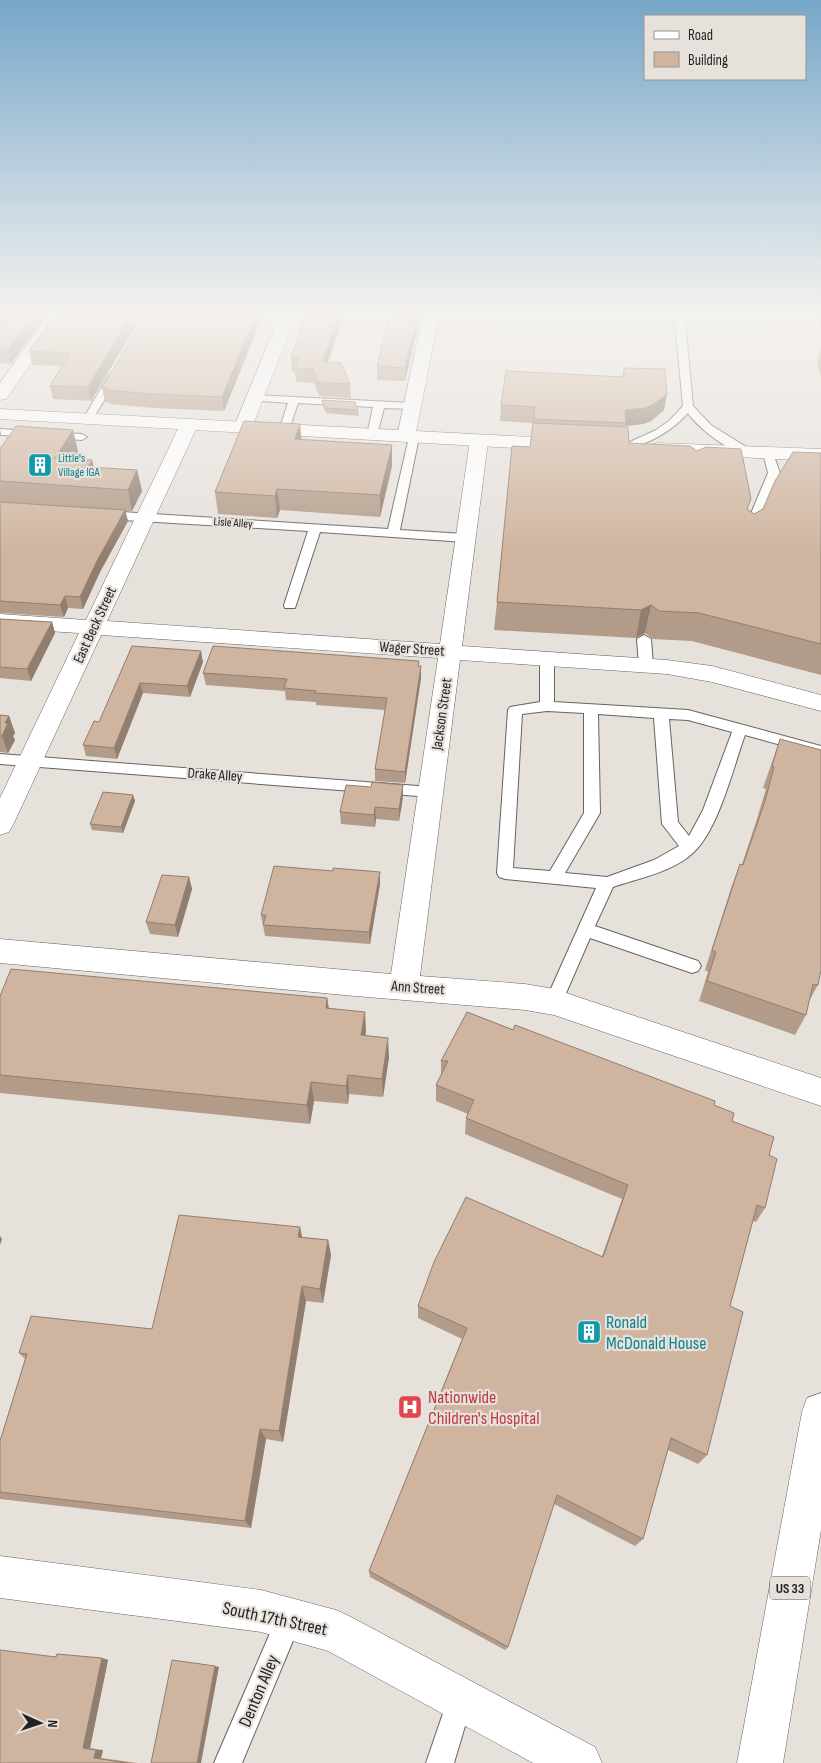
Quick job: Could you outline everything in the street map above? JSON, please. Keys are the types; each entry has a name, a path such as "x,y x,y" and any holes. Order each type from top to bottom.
{"street":[{"path":"243,427 257,392"},
{"path":"410,437 415,392"},
{"path":"7,414 586,446"},
{"name":"East Beck Street","path":"0,825 95,628 189,424"},
{"name":"Jackson Street","path":"404,987 479,441"},
{"path":"605,446 689,454 747,452 821,455"},
{"name":"Wager Street","path":"0,621 646,666 712,674 821,703"},
{"name":"Ann Street","path":"0,951 525,997 554,1002 821,1092"},
{"name":"US 33","path":"760,1763 821,1412"},
{"name":"South 17th Street","path":"0,1577 261,1612 336,1632 579,1763"}],"lane":[{"path":"88,419 104,392"},
{"path":"687,392 688,406 695,418 704,427 747,452"},
{"path":"255,398 412,406"},
{"path":"284,430 294,400"},
{"path":"372,435 379,404"},
{"path":"624,447 665,430 676,422 688,406"},
{"path":"7,414 0,433 82,436"},
{"path":"393,533 410,437"},
{"path":"747,536 774,473 768,453"},
{"name":"Lisle Alley","path":"97,514 465,538"},
{"path":"290,605 315,528"},
{"path":"644,639 646,666"},
{"path":"547,659 547,706"},
{"path":"740,729 703,827 689,847 668,860 607,883 504,873 515,710 547,706 688,715 740,729 821,751"},
{"path":"554,878 592,813 591,709"},
{"path":"661,713 670,824 689,847"},
{"name":"Drake Alley","path":"0,759 431,792"},
{"path":"554,1002 607,883"},
{"path":"585,930 692,966"},
{"name":"Denton Alley","path":"228,1763 289,1619"},
{"path":"440,1763 460,1699"}],"building":[{"path":"131,392 224,392 222,397"},
{"path":"503,392 667,392 667,394 646,408 625,410 626,423 534,419 535,407 501,405"},
{"path":"322,400 355,402 358,410 325,408"},
{"path":"244,421 300,424 295,439 392,445 380,495 277,489 275,496 215,492"},
{"path":"533,423 628,427 629,443 690,446 697,451 706,447 741,449 751,499 747,509 754,514 763,509 775,481 793,452 821,453 821,644 699,613 659,611 651,605 641,610 497,602 512,446 530,447"},
{"path":"16,426 73,430 55,458 92,460 88,467 137,470 128,490 0,481 0,449"},
{"path":"0,502 125,510 80,597 65,596 60,605 0,601"},
{"path":"0,619 52,622 27,669 0,667"},
{"path":"132,646 201,651 187,686 140,683 114,748 83,745 94,721 99,722"},
{"path":"213,646 419,661 418,666 421,666 405,772 375,769 387,698 315,693 316,691 284,688 287,679 203,673"},
{"path":"0,715 9,716 2,736 0,736"},
{"path":"780,739 821,750 821,970 818,985 813,984 806,1015 707,981 716,952 712,950 740,864 743,865 765,801"},
{"path":"372,782 403,785 399,809 375,807 374,815 340,812 346,785 371,787"},
{"path":"103,792 133,795 121,827 90,824"},
{"path":"274,866 333,871 333,868 380,872 369,932 263,925 266,915 261,915"},
{"path":"162,875 189,877 175,925 146,922"},
{"path":"11,969 327,998 326,1008 365,1012 361,1035 388,1038 382,1079 348,1075 346,1086 311,1082 307,1105 0,1075 0,996"},
{"name":"Ronald McDonald House","path":"467,1012 513,1030 515,1025 715,1101 714,1105 734,1113 732,1121 774,1137 769,1155 777,1159 765,1208 757,1205 730,1306 743,1312 707,1455 671,1438 643,1539 557,1495 508,1647 369,1571 467,1328 418,1306 434,1262 466,1197 603,1257 628,1185 466,1118 474,1100 436,1085 448,1061 441,1061"},
{"path":"179,1215 300,1227 298,1237 328,1240 320,1289 302,1286 279,1431 260,1429 245,1521 0,1492 0,1441 27,1354 19,1353 31,1316 152,1329"},
{"path":"0,1650 56,1657 57,1654 102,1658 83,1748 96,1750 94,1758 128,1763 0,1763"},
{"path":"172,1660 215,1666 197,1763 151,1763"}],"place":[{"name":"Little's Village IGA","path":"40,465"},
{"name":"Ronald McDonald House","path":"589,1332"},
{"name":"Nationwide Children's Hospital","path":"410,1407"}]}
